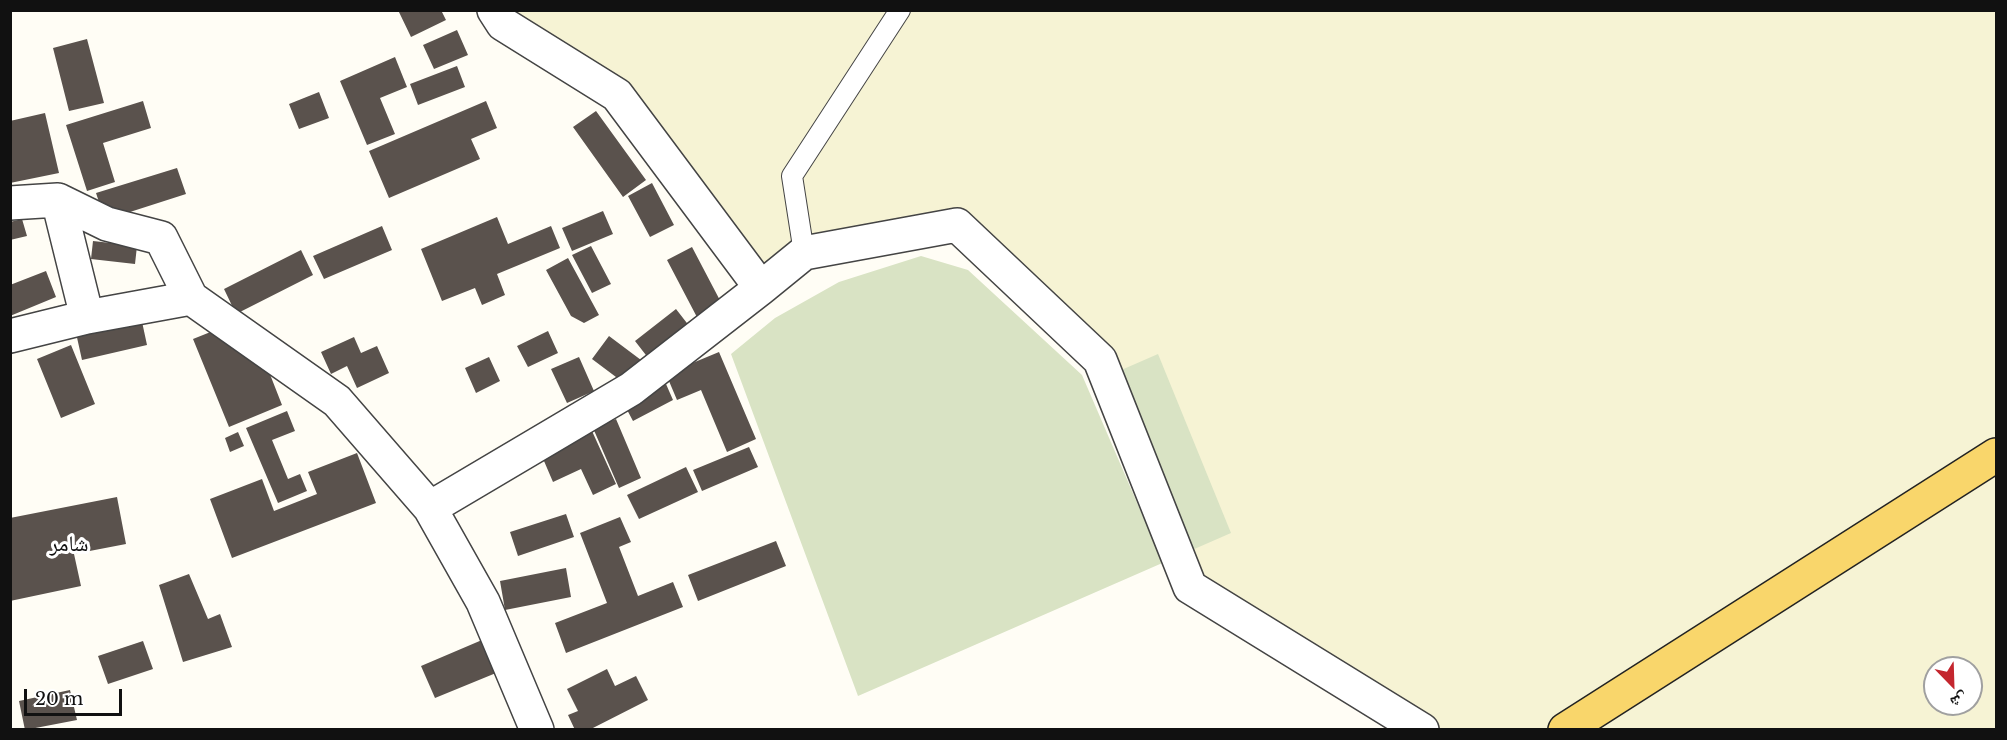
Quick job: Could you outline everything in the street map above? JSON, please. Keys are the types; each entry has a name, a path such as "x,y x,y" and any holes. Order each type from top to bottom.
{"main road":[{"path":"1565,729 1996,455"}],"street":[{"path":"494,10 503,24 617,95 761,288"},
{"path":"58,200 87,317"},
{"path":"10,203 58,200 107,224 160,238 191,298 337,401 430,507 483,602 537,729"},
{"path":"430,507 631,389 804,253 957,225 1100,360 1190,587 1422,729"},
{"path":"10,336 87,317 191,298"}],"lane":[{"path":"804,253 792,176 900,10"}],"shaded area":[{"path":"513,10 1996,11 1996,729 1422,729 1190,587 1100,360 958,225 805,253 761,288 617,95"}],"green space":[{"path":"921,256 968,270 1082,375 1160,556 1119,371 1158,354 1231,533 858,696 731,354 775,318 839,282"}],"building":[{"path":"398,10 441,10 446,20 411,37"},
{"path":"457,30 468,55 434,69 423,45"},
{"path":"87,39 104,103 69,111 53,48"},
{"path":"395,57 407,87 380,98 395,134 367,145 340,81"},
{"path":"457,66 465,87 418,105 410,84"},
{"path":"319,92 329,118 299,129 289,104"},
{"path":"143,101 151,128 103,143 115,182 87,191 66,125"},
{"path":"486,101 497,128 471,139 480,159 389,198 369,151"},
{"path":"596,111 646,180 623,197 573,127"},
{"path":"45,113 59,173 10,183 10,121"},
{"path":"177,168 186,194 105,220 96,193"},
{"path":"652,183 674,225 650,237 628,196"},
{"path":"603,211 613,234 572,251 562,228"},
{"path":"497,217 508,244 551,226 560,248 497,274 505,295 482,305 475,288 442,301 421,249"},
{"path":"22,219 27,236 10,240 10,222"},
{"path":"382,226 392,250 324,279 313,256"},
{"path":"93,241 137,246 135,264 91,259"},
{"path":"591,246 611,284 592,293 572,255"},
{"path":"692,247 724,308 699,321 667,260"},
{"path":"301,250 313,275 236,314 224,289"},
{"path":"568,258 599,315 584,323 571,316 546,270"},
{"path":"46,271 56,297 10,316 10,285"},
{"path":"676,309 690,327 649,359 635,341"},
{"path":"141,317 147,345 82,360 76,333"},
{"path":"213,331 264,359 282,405 229,427 193,339"},
{"path":"548,331 558,353 528,367 517,346"},
{"path":"609,336 641,360 624,383 592,359"},
{"path":"354,337 361,353 377,346 389,373 357,388 347,366 331,374 321,352"},
{"path":"71,345 95,404 61,418 37,359"},
{"path":"719,352 756,439 727,452 701,390 677,400 666,374"},
{"path":"489,357 500,381 476,393 465,368"},
{"path":"579,357 594,391 567,403 551,369"},
{"path":"666,384 673,400 633,421 625,406"},
{"path":"287,411 295,431 272,440 288,479 300,474 307,491 278,503 246,428"},
{"path":"616,419 641,478 619,488 593,428"},
{"path":"592,431 616,484 593,495 581,469 553,482 541,454"},
{"path":"238,432 244,446 230,452 225,438"},
{"path":"749,447 758,467 702,491 693,470"},
{"path":"357,453 376,503 232,558 210,499 262,479 274,511 317,494 308,472"},
{"path":"686,467 698,492 639,519 627,495"},
{"path":"117,497 126,544 74,554 81,586 10,601 10,518"},
{"path":"566,514 574,537 518,556 510,532"},
{"path":"620,517 631,542 619,547 638,596 673,582 683,607 566,653 555,623 607,603 580,533"},
{"path":"776,541 786,566 698,601 688,575"},
{"path":"566,568 571,597 505,610 500,581"},
{"path":"189,574 208,619 220,614 232,647 183,662 159,585"},
{"path":"482,640 496,673 435,698 421,666"},
{"path":"143,641 153,669 108,684 98,656"},
{"path":"607,669 615,686 636,676 648,700 589,730 575,730 568,715 578,711 567,689"},
{"path":"70,690 77,720 25,730 19,701"}],"district":[{"name":"شامر","path":"69,545"}]}
